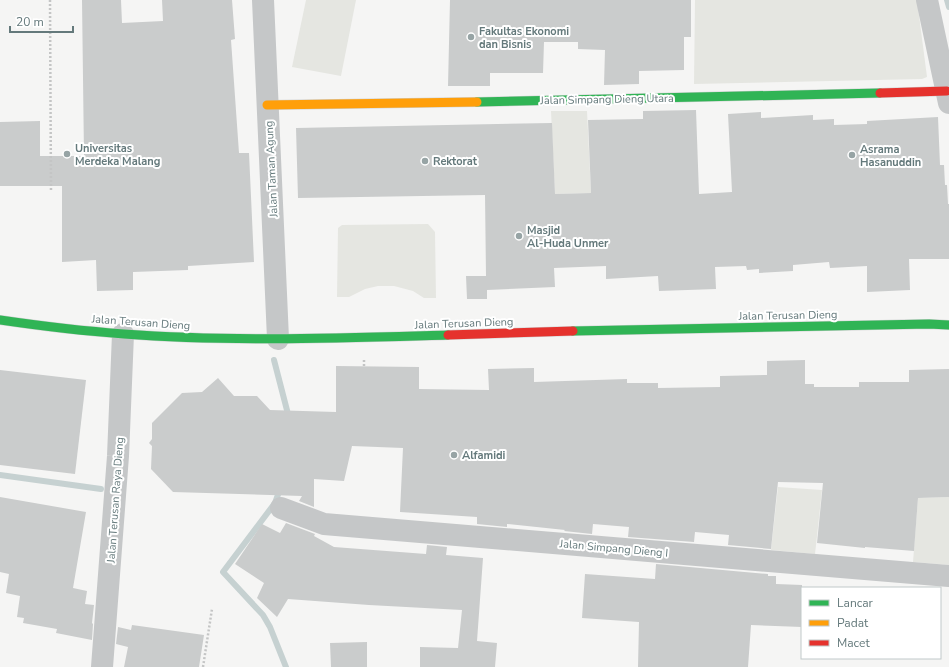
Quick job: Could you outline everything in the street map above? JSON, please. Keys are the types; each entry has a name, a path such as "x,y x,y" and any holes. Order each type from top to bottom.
{"street":[{"name":"Jalan Taman Agung","path":"263,0 278,339"},
{"name":"Jalan Simpang Dieng Utara","path":"267,104 948,97 928,0"},
{"name":"Jalan Terusan Dieng","path":"929,324 949,319"},
{"name":"Jalan Terusan Dieng","path":"0,320 49,327 123,334 278,339 615,330 929,324 949,325"},
{"name":"Jalan Terusan Raya Dieng","path":"102,667 118,456 123,334"},
{"name":"Jalan Simpang Dieng I","path":"281,508 324,524 949,576"}],"path":[{"path":"50,0 51,192"},
{"path":"202,667 212,609"}],"shaded area":[{"path":"306,0 356,0 341,76 292,67"},
{"path":"695,0 917,0 927,77 922,79 694,84"},
{"path":"551,111 587,111 591,193 555,194"},
{"path":"428,224 435,232 436,298 424,298 413,291 394,286 378,286 365,289 349,297 337,297 338,228 342,225"},
{"path":"778,487 822,490 815,554 771,550"},
{"path":"949,497 949,565 913,562 918,498"}],"building":[{"path":"82,0 121,0 122,23 163,21 162,0 232,0 235,39 231,40 239,153 249,153 254,262 188,266 188,270 133,272 133,290 97,291 96,260 62,262 62,186 0,186 0,122 40,121 40,156 84,156"},
{"path":"450,0 691,0 691,37 684,37 684,70 639,71 639,84 604,85 605,50 578,49 578,42 544,42 543,73 490,73 490,86 448,86"},
{"path":"696,110 699,194 732,192 728,114 761,112 761,118 813,115 813,120 834,119 834,125 867,124 867,121 938,117 940,165 944,165 945,185 947,185 949,204 949,259 909,259 910,290 867,292 867,266 830,268 829,262 793,265 793,271 759,273 759,269 747,270 746,266 715,267 716,289 659,291 658,276 606,279 606,266 554,268 555,287 487,290 487,299 467,299 466,276 486,276 485,195 298,198 296,128 552,123 555,194 591,193 588,120 643,119 643,111"},
{"path":"805,360 805,384 814,384 814,387 859,387 859,382 909,382 909,370 949,369 949,497 918,498 914,551 817,543 823,483 778,482 771,549 728,545 729,535 695,532 694,542 628,537 629,527 593,524 592,534 507,524 507,527 477,524 477,517 400,512 403,448 352,446 344,481 314,479 314,507 299,501 302,496 173,492 151,469 152,446 149,443 152,439 152,423 182,393 202,392 218,378 234,396 257,396 270,410 336,412 336,366 419,367 419,389 489,390 488,369 534,368 534,382 627,379 627,383 658,383 658,388 720,387 720,376 767,375 767,361"},
{"path":"0,370 86,380 75,474 0,465"},
{"path":"0,497 86,512 73,588 87,591 85,604 94,605 92,640 56,633 57,629 23,623 24,618 17,617 20,596 6,593 9,574 0,572"},
{"path":"286,523 315,534 314,536 334,547 426,554 427,545 447,547 446,555 483,558 477,641 497,643 495,667 420,667 420,647 458,648 462,610 288,599 277,617 257,598 264,583 235,564 262,524 280,533"},
{"path":"656,564 776,576 776,584 802,585 801,627 751,625 748,667 638,667 639,622 582,618 585,574 655,579"},
{"path":"132,625 204,635 199,667 124,667 128,647 116,644 118,627 131,630"},
{"path":"367,642 367,667 331,667 330,643"}],"waterway":[{"path":"947,0 949,7"},
{"path":"274,360 289,418"},
{"path":"0,475 101,489"},
{"path":"280,489 275,503 223,572 263,615 270,627 286,667"}],"traffic: fast":[{"path":"477,102 880,93"},
{"path":"0,320 108,333 205,338 286,339 448,335"},
{"path":"573,331 929,324 949,325"}],"traffic: slow":[{"path":"267,105 477,102"}],"traffic: jam":[{"path":"880,93 947,91"},
{"path":"448,335 573,331"}],"place":[{"name":"Fakultas Ekonomi dan Bisnis","path":"471,37"},
{"name":"Universitas Merdeka Malang","path":"67,154"},
{"name":"Asrama Hasanuddin","path":"852,155"},
{"name":"Rektorat","path":"425,161"},
{"name":"Masjid Al-Huda Unmer","path":"519,236"},
{"name":"Alfamidi","path":"454,455"}]}
